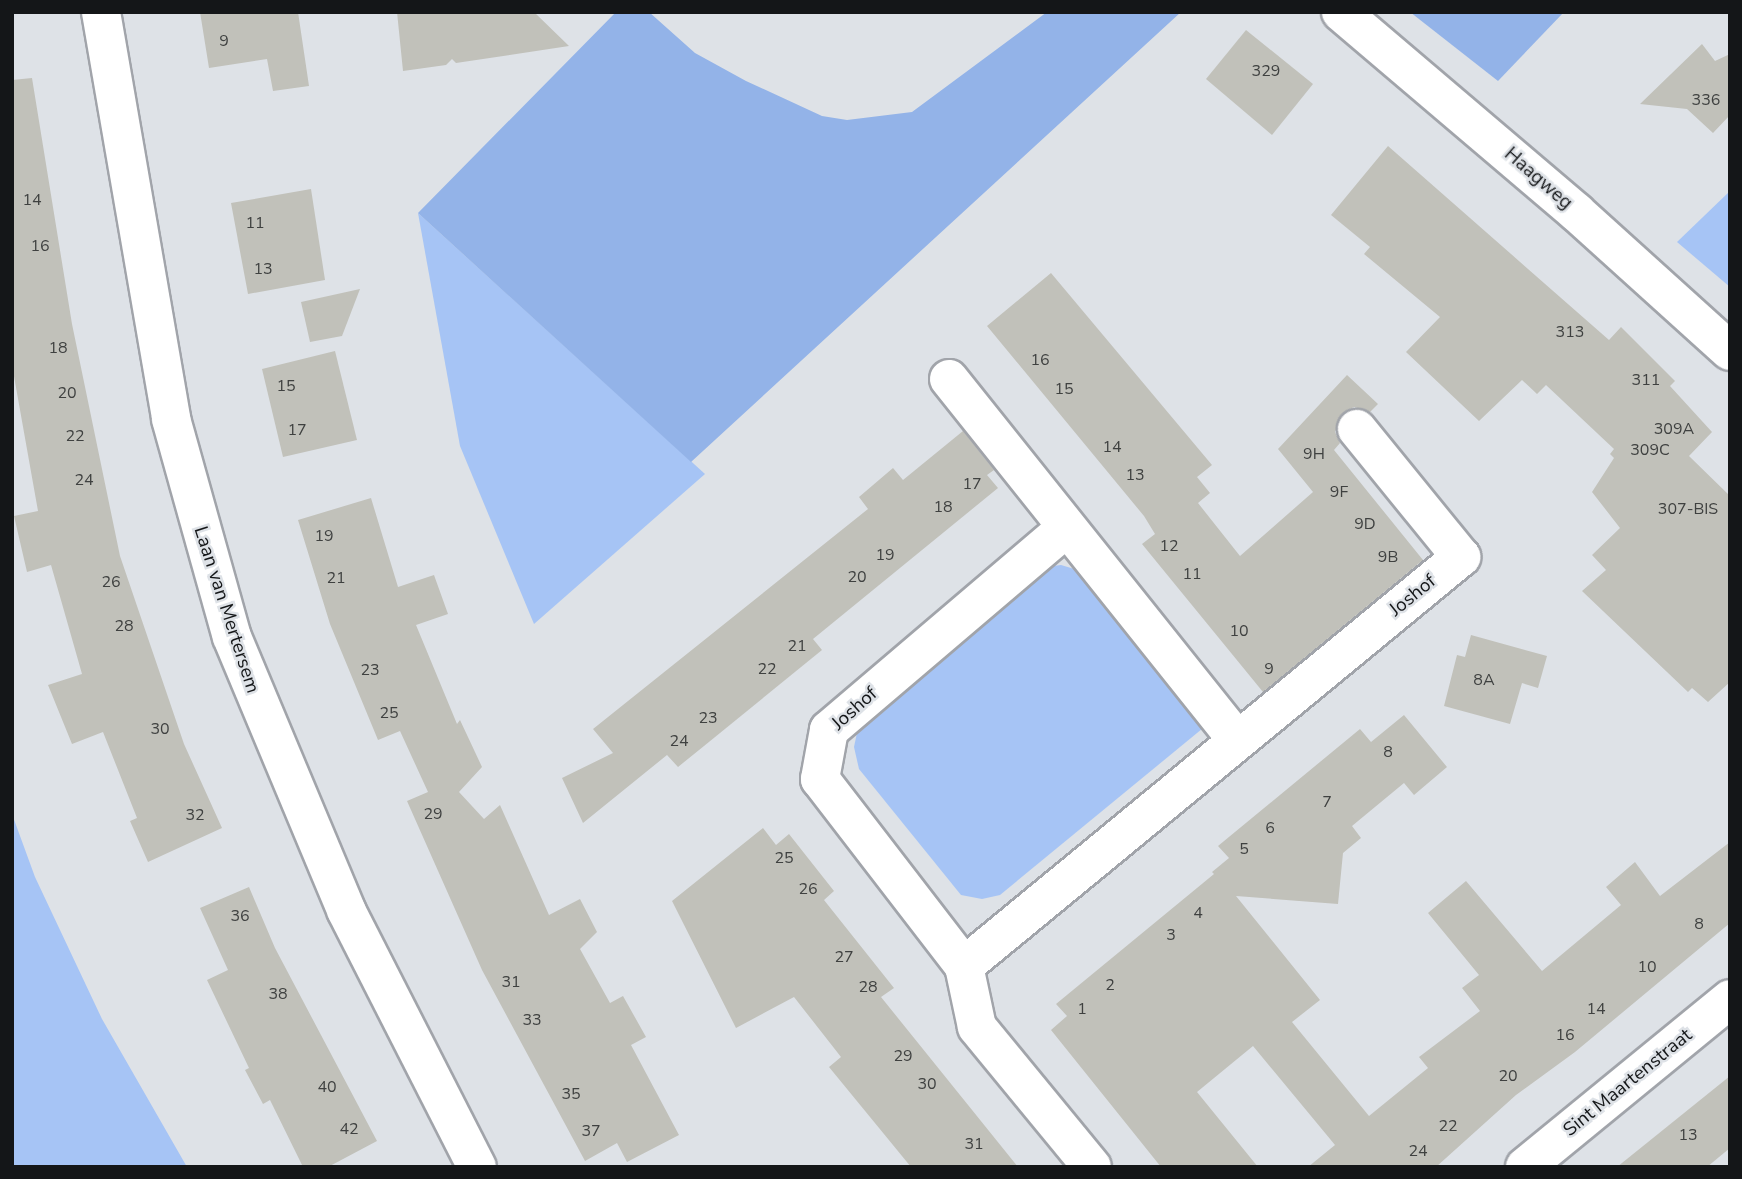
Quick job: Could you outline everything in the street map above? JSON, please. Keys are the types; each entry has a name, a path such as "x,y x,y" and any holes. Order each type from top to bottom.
{"street":[{"name":"Laan van Mertersem","path":"101,12 172,419 232,637 346,910 477,1167"},
{"name":"Haagweg","path":"1341,12 1576,212 1730,351"},
{"path":"949,379 1065,529 1237,740"},
{"name":"Joshof","path":"964,966 1461,558 1357,429"},
{"name":"Joshof","path":"1065,529 829,730 820,779 964,966 977,1027 1091,1167"},
{"name":"Sint Maartenstraat","path":"1525,1167 1730,999"}],"shaded area":[{"path":"616,12 649,12 695,53 746,81 822,116 847,120 912,112 1047,12 1181,12 691,462 418,213"},
{"path":"1410,12 1564,12 1498,81"},
{"path":"1730,191 1730,287 1677,242"},
{"path":"418,213 705,474 534,624 460,446"},
{"path":"1061,565 1081,571 1208,724 1000,895 982,899 961,895 859,769 854,747 858,728 1046,567"},
{"path":"12,814 35,877 102,1019 187,1167 12,1167"}],"building":[{"path":"200,12 298,12 309,86 273,91 267,59 209,68"},
{"path":"397,12 534,12 569,46 456,63 452,59 446,65 403,71"},
{"path":"1246,30 1313,84 1272,135 1206,79"},
{"path":"1702,44 1715,61 1730,54 1730,115 1713,133 1687,109 1640,104"},
{"path":"32,78 72,324 120,556 184,744 222,828 148,862 130,821 137,818 103,732 72,744 48,685 82,674 51,565 27,572 14,516 38,511 12,365 12,80"},
{"path":"1388,146 1609,340 1621,327 1675,381 1670,386 1712,432 1689,456 1730,496 1730,682 1708,702 1692,688 1688,692 1582,591 1606,570 1592,555 1620,528 1592,492 1614,458 1610,454 1614,449 1546,385 1537,394 1522,380 1479,421 1406,352 1440,317 1364,254 1370,247 1331,215"},
{"path":"311,189 325,280 248,294 231,203"},
{"path":"1051,273 1212,465 1197,477 1210,493 1198,503 1240,556 1313,492 1278,449 1347,375 1378,404 1370,412 1354,407 1343,413 1335,432 1340,443 1334,450 1423,560 1263,692 1142,544 1155,534 1144,516 987,326"},
{"path":"360,289 342,336 310,342 301,302"},
{"path":"335,351 357,440 283,457 262,369"},
{"path":"963,431 994,470 987,475 998,488 813,639 822,650 678,767 667,755 583,823 562,778 613,753 593,729 868,509 859,497 893,468 903,480"},
{"path":"371,498 398,587 434,575 448,614 416,625 457,724 460,720 482,767 459,792 484,819 500,805 549,915 580,899 597,932 580,949 610,1003 623,996 646,1037 631,1045 679,1135 627,1162 617,1143 585,1161 482,970 407,801 428,792 400,731 378,740 330,624 298,520"},
{"path":"1471,635 1547,656 1538,688 1522,683 1510,724 1444,706 1457,655 1465,657"},
{"path":"1404,715 1447,767 1414,795 1404,783 1352,826 1361,838 1343,853 1338,904 1236,896 1320,1000 1292,1022 1369,1116 1428,1068 1419,1057 1480,1011 1462,988 1479,975 1428,913 1466,881 1542,971 1621,905 1606,887 1635,862 1660,896 1730,842 1730,923 1575,1052 1516,1095 1436,1167 1308,1167 1335,1145 1253,1046 1197,1092 1258,1167 1161,1167 1051,1030 1067,1016 1056,1004 1214,874 1212,872 1229,858 1218,846 1360,729 1371,742"},
{"path":"763,828 776,845 789,834 834,891 824,900 894,988 881,997 1018,1167 911,1167 829,1067 841,1057 794,997 736,1028 672,901"},
{"path":"249,887 275,948 377,1141 328,1167 303,1167 270,1100 263,1104 245,1070 249,1068 207,980 228,970 200,908"},
{"path":"1730,1076 1730,1148 1707,1167 1617,1167"}]}
